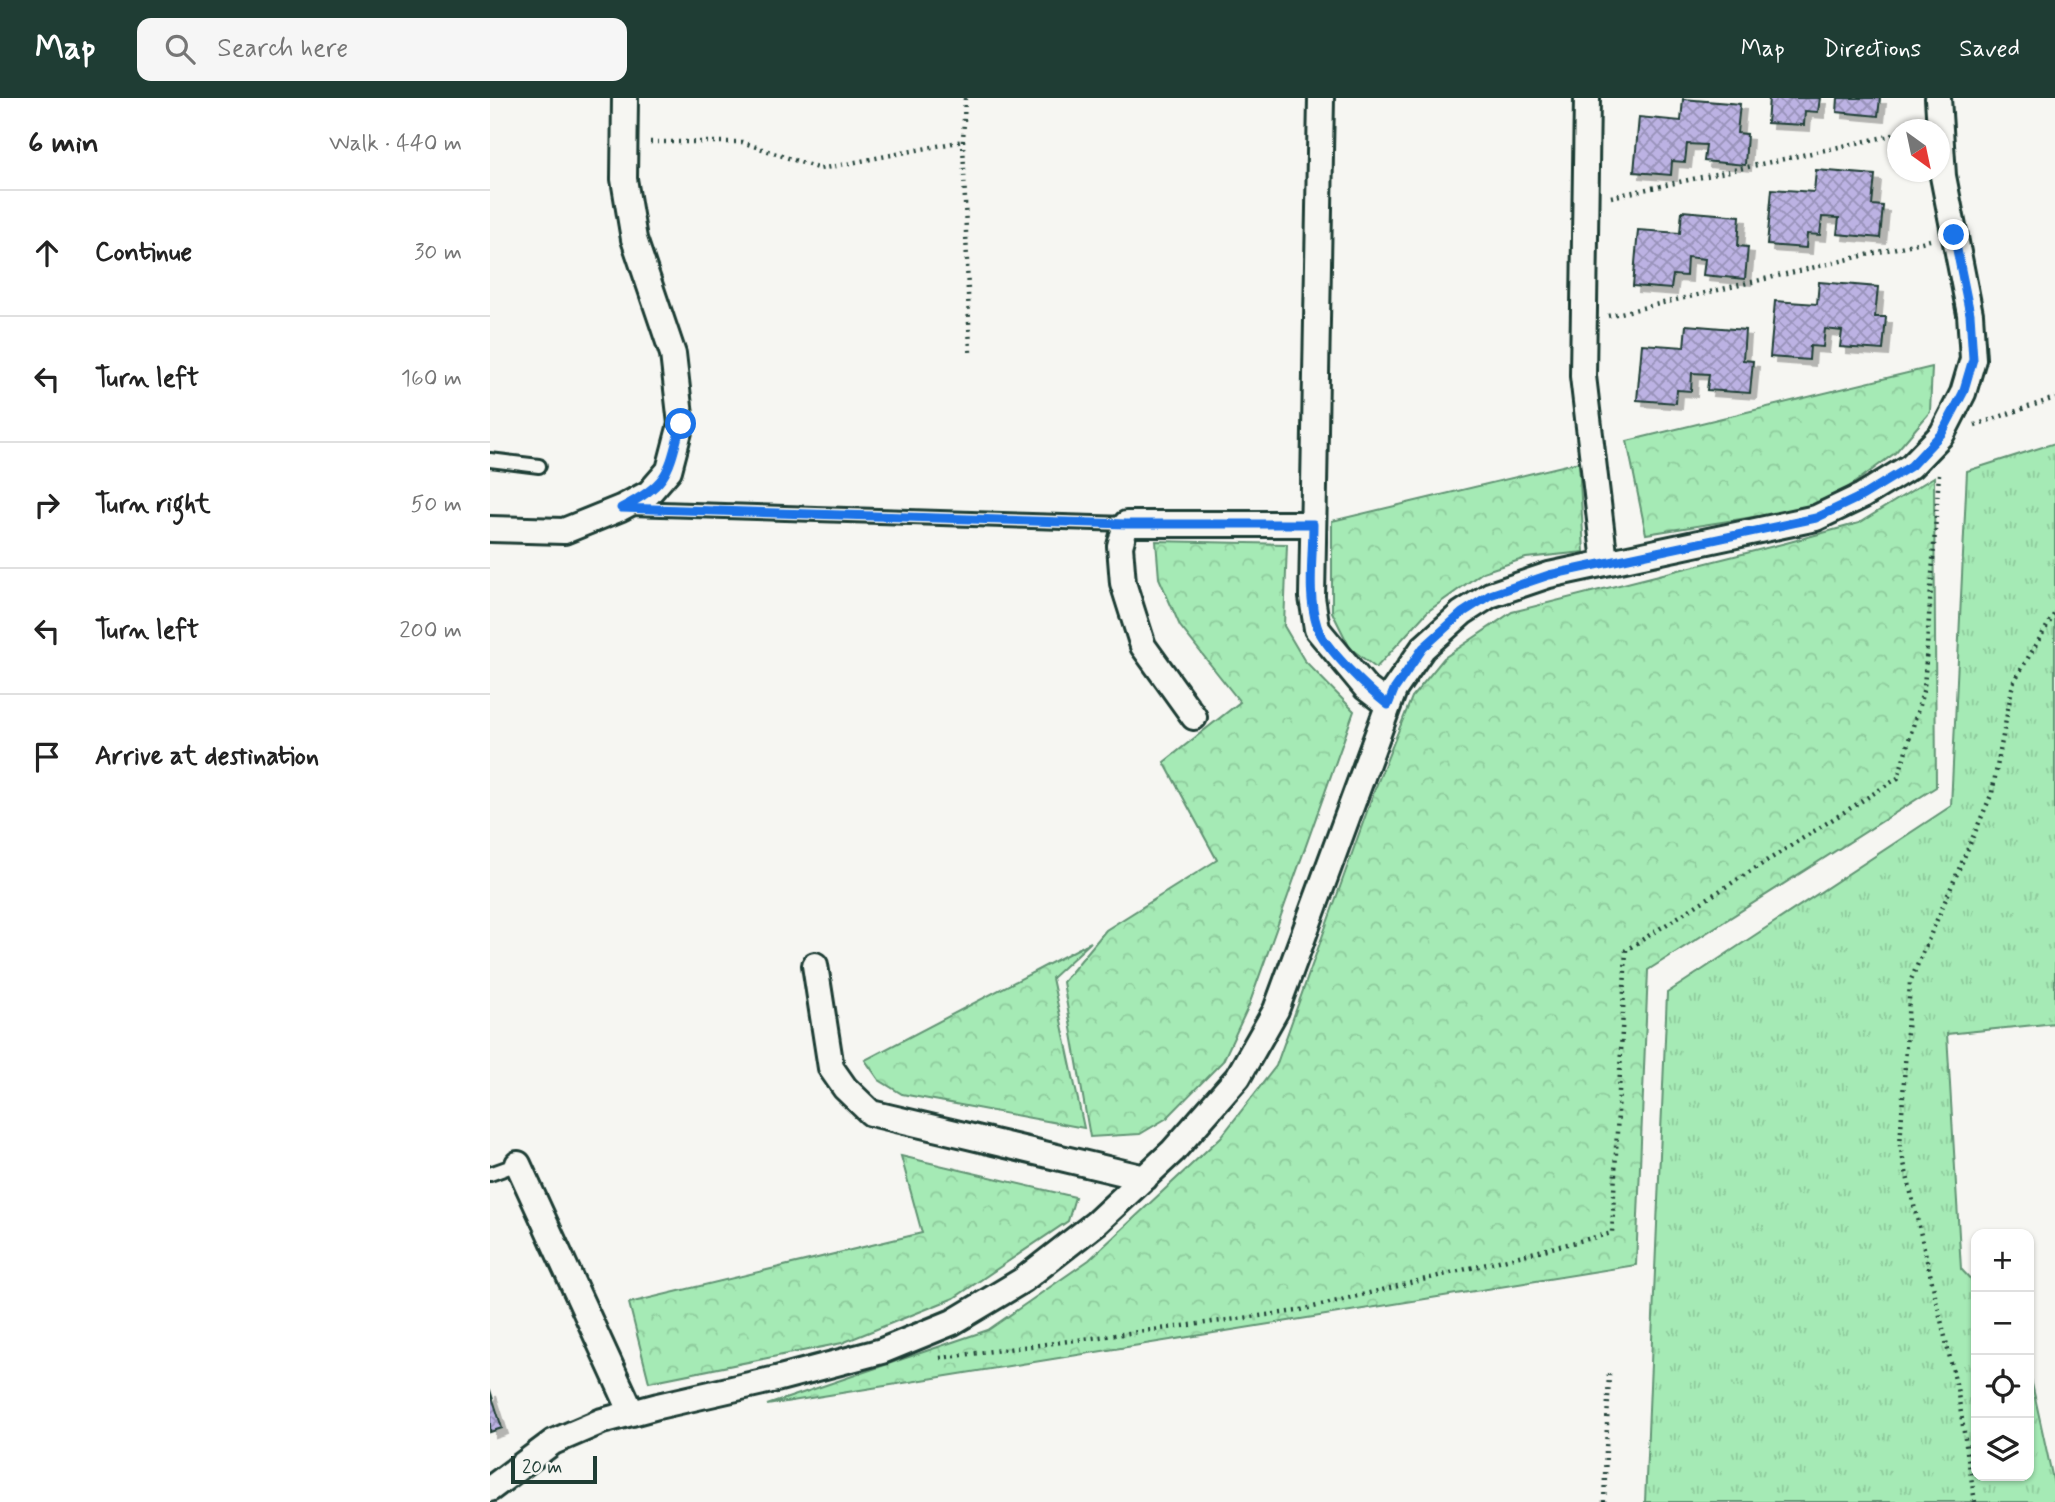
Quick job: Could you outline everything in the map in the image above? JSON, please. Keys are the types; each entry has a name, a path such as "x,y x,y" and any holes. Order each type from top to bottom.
{"street":[{"path":"490,529 564,531 621,508 649,493 669,470 681,424 673,354 634,239 624,179 625,98"},
{"path":"1321,98 1312,597 1317,629 1366,688 1388,705"},
{"path":"1587,98 1583,376 1605,562"},
{"path":"490,1489 553,1442 602,1421 882,1351 953,1322 1023,1280 1096,1223 1173,1151 1238,1077 1276,1010 1394,690 1423,648 1462,613 1490,595 1549,575 1816,518 1862,496 1911,466 1942,433 1963,393 1973,359 1970,314 1943,176 1938,98"},
{"path":"1194,717 1143,646 1123,583 1120,546 1126,524 1313,524"},
{"path":"815,965 831,1068 845,1088 871,1113 1145,1178"},
{"path":"518,1164 632,1413"}],"lane":[{"path":"490,460 539,467"},
{"path":"621,508 1126,524"},
{"path":"490,1174 518,1164"}],"path":[{"path":"965,98 962,141 970,353"},
{"path":"1584,203 1887,136"},
{"path":"625,142 742,142 820,169 962,141"},
{"path":"1583,321 1954,235"},
{"path":"927,1359 1297,1311 1612,1234 1626,950 1898,778 1924,688 1942,433 1986,422 2055,398"},
{"path":"1975,1502 1957,1388 1900,1146 1910,982 1992,793 2013,683 2055,613"},
{"path":"1604,1502 1609,1373"}],"green space":[{"path":"1932,367 1930,412 1895,453 1823,506 1646,534 1627,441"},
{"path":"2055,443 2055,1023 1947,1034 1961,1269 1971,1280 1971,1481 2034,1481 2034,1393 2055,1489 2055,1502 1645,1502 1667,993 1951,806 1967,471"},
{"path":"1579,462 1584,552 1526,558 1483,572 1427,612 1376,668 1350,648 1332,612 1332,521"},
{"path":"1934,477 1936,787 1648,970 1636,1265 767,1405 988,1330 1089,1260 1221,1137 1276,1066 1375,789 1412,697 1444,658 1512,612 1859,523"},
{"path":"1156,541 1287,544 1284,626 1304,660 1354,711 1249,1005 1223,1061 1167,1118 1140,1134 1090,1137 1063,982 1106,930 1217,860 1164,762 1240,702 1180,626 1159,578"},
{"path":"1091,942 1052,978 1084,1128 902,1094 879,1080 865,1060"},
{"path":"901,1156 1075,1197 1068,1221 954,1298 842,1343 649,1382 629,1303 922,1233"}],"building":[{"path":"1769,98 1820,98 1818,112 1805,111 1804,125 1767,123"},
{"path":"1838,98 1880,98 1878,116 1837,112"},
{"path":"1683,99 1740,104 1737,133 1747,134 1745,165 1704,161 1706,145 1687,144 1685,162 1672,161 1671,175 1634,172 1639,117 1681,121"},
{"path":"1816,170 1875,175 1872,205 1883,206 1880,238 1837,234 1839,218 1822,217 1820,235 1807,234 1806,248 1767,245 1772,189 1814,192"},
{"path":"1682,211 1740,216 1738,246 1748,247 1745,279 1703,275 1705,259 1687,257 1686,276 1673,275 1671,289 1633,286 1638,230 1680,233"},
{"path":"1819,282 1878,287 1875,317 1886,317 1883,350 1840,347 1842,331 1825,329 1823,347 1810,346 1809,360 1770,357 1775,301 1817,304"},
{"path":"1686,325 1745,330 1743,360 1753,361 1750,393 1707,390 1709,374 1692,373 1691,391 1677,390 1676,403 1637,400 1642,344 1684,347"},
{"path":"490,1390 502,1428 490,1432"}],"route":[{"path":"681,424 669,470 649,493 621,508 1126,524 1313,524 1312,597 1317,629 1366,688 1388,705 1394,690 1423,648 1462,613 1490,595 1549,575 1816,518 1862,496 1911,466 1942,433 1963,393 1973,359 1970,314 1954,235"}]}
